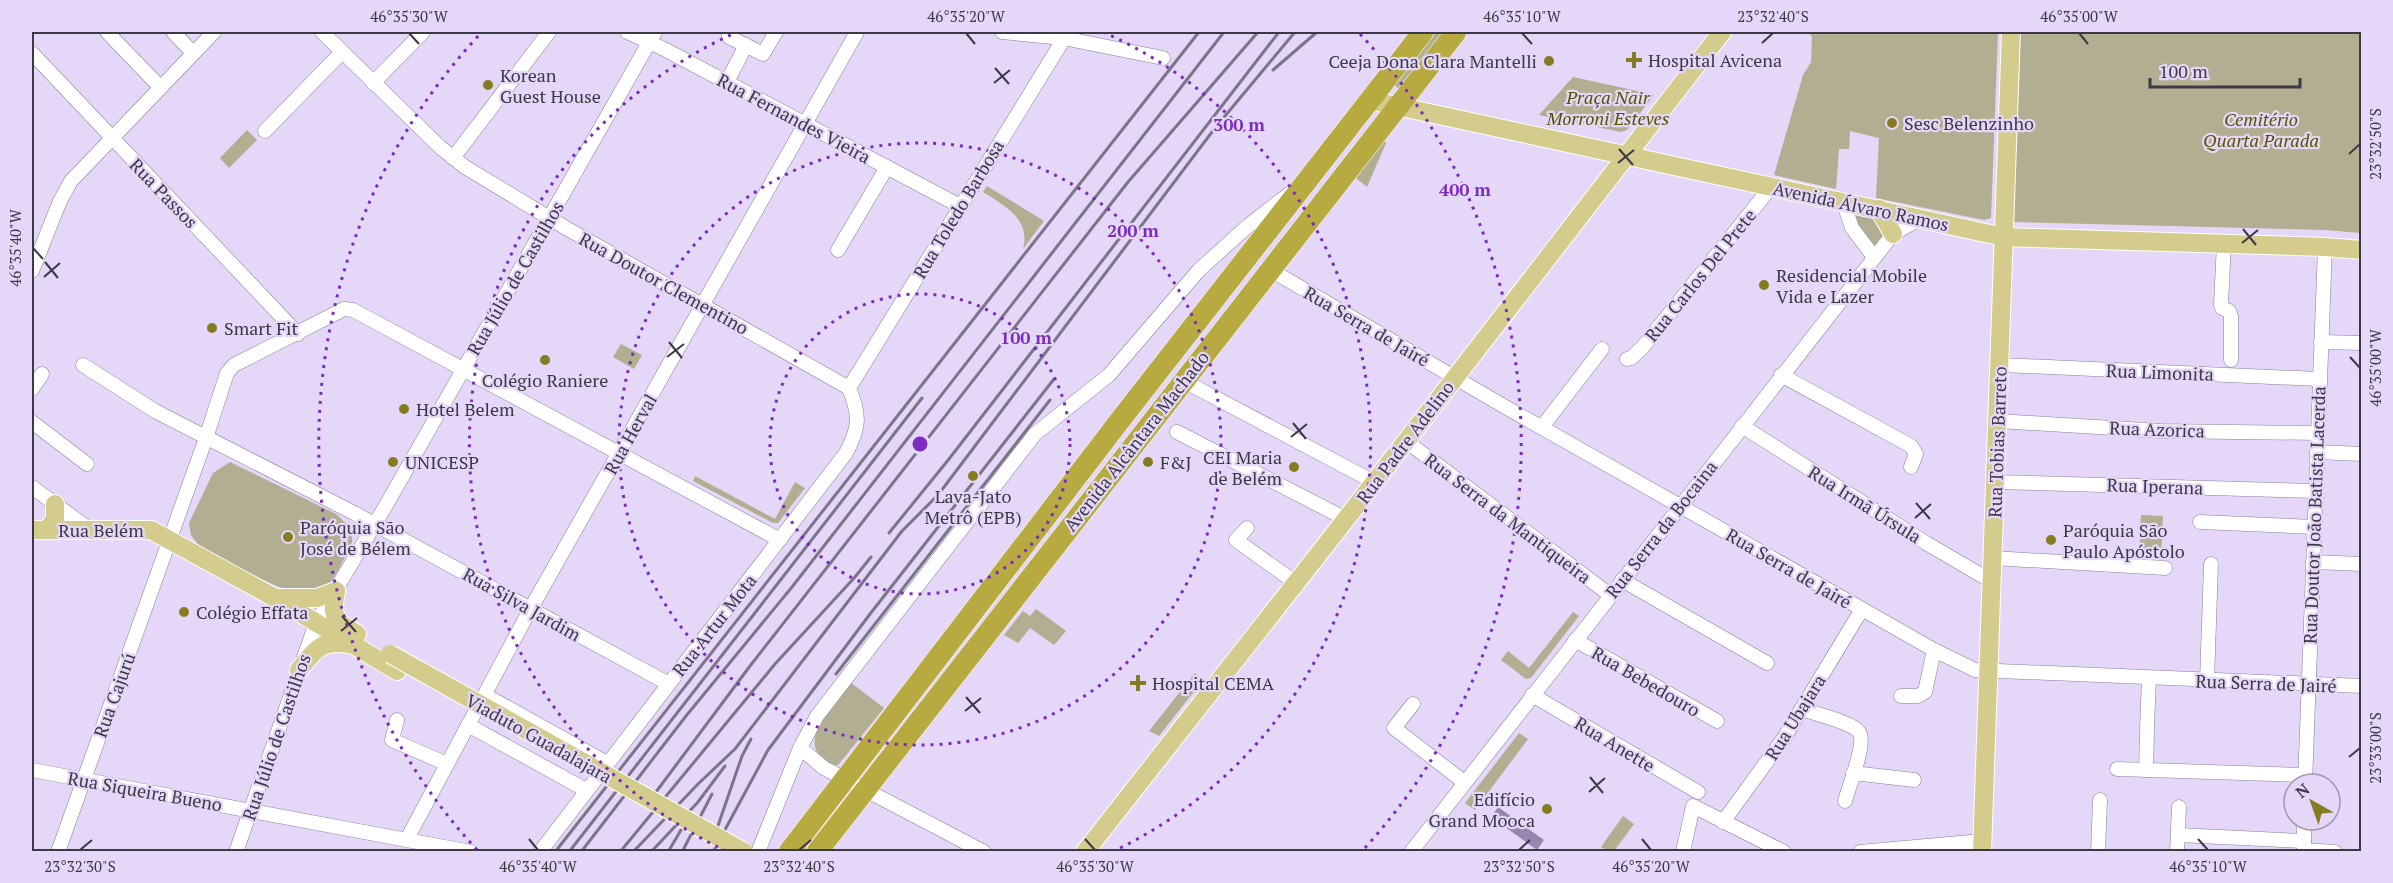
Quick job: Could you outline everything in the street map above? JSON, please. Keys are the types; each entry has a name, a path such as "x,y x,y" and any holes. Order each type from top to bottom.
{"highway":[{"name":"Avenida Alcântara Machado","path":"789,852 1120,419 1423,32"},
{"name":"Avenida Alcântara Machado","path":"817,852 1182,380 1456,32"}],"main road":[{"name":"Rua Padre Adelino","path":"1085,852 1346,519 1722,32"},
{"name":"Rua Tobias Barreto","path":"1982,846 2001,365 2011,32"},
{"name":"Avenida Álvaro Ramos","path":"1369,100 2004,237 2361,250"},
{"path":"1879,209 1893,234"},
{"path":"39,530 55,520 55,504"},
{"name":"Rua Belém","path":"39,530 144,528 169,539 275,598"},
{"path":"275,598 317,598 336,591"},
{"name":"Viaduto Guadalajara","path":"336,591 333,611 336,620 355,640 407,677 723,852"},
{"name":"Viaduto Guadalajara","path":"275,598 316,623 355,640 744,852"},
{"path":"299,670 313,652 321,646 355,640"}],"street":[{"path":"107,32 160,87"},
{"path":"173,32 193,53"},
{"path":"32,271 60,201 71,181 214,32"},
{"name":"Rua Doutor Clementino","path":"322,32 453,158 549,218 849,388"},
{"path":"373,83 423,32"},
{"path":"453,158 549,32"},
{"name":"Rua Fernandes Vieira","path":"627,32 652,37 727,82 960,206"},
{"path":"729,32 729,36 763,54 776,32"},
{"name":"Rua Herval","path":"407,839 531,609 857,32"},
{"path":"1002,32 1065,35 1163,58"},
{"name":"Rua Toledo Barbosa","path":"849,388 1065,35"},
{"name":"Rua Júlio de Castilhos","path":"236,852 316,623 375,524 652,37"},
{"path":"727,82 746,45"},
{"path":"265,131 342,52"},
{"name":"Rua Passos","path":"32,53 298,334"},
{"path":"838,250 887,167"},
{"name":"Avenida Alcântara Machado","path":"758,852 800,748 830,698 1035,434 1109,375 1188,282 1220,249 1310,179"},
{"name":"Rua Carlos Del Prete","path":"1627,359 1642,348 1771,187"},
{"path":"1843,201 1852,228 1874,257"},
{"name":"Rua Serra da Bocaina","path":"1411,852 1874,257 1893,234 1921,218"},
{"path":"2224,244 2221,304 2231,316 2231,360"},
{"name":"Rua Doutor João Batista Lacerda","path":"2305,772 2325,247"},
{"name":"Rua Serra de Jairé","path":"1269,269 1542,428 1934,650 1975,670 2361,686"},
{"path":"298,334 349,308 780,540"},
{"name":"Rua Cajurú","path":"58,852 230,368 298,334"},
{"path":"2321,342 2361,343"},
{"path":"1542,428 1602,349"},
{"name":"Rua Silva Jardim","path":"83,365 132,397 206,438 375,524 669,684"},
{"name":"Rua Limonita","path":"2001,365 2319,379"},
{"path":"32,389 42,374"},
{"path":"1781,375 1911,446 1916,454 1911,468"},
{"path":"1182,380 1374,482"},
{"name":"Rua Artur Mota","path":"540,852 840,462 854,440 858,421 855,401 849,388"},
{"name":"Rua Azorica","path":"1998,421 2161,431 2317,433"},
{"path":"32,422 87,464"},
{"name":"Rua Irmã Úrsula","path":"1742,426 1926,543 1991,580"},
{"path":"1177,432 1346,519"},
{"name":"Rua Serra da Mantiqueira","path":"1406,441 1610,595"},
{"path":"2317,452 2361,454"},
{"name":"Rua Iperana","path":"1995,482 2315,491"},
{"path":"32,487 89,529"},
{"path":"2200,522 2314,527"},
{"path":"1247,528 1236,540 1296,583"},
{"path":"1992,558 2165,568"},
{"path":"2313,562 2361,564"},
{"path":"2208,681 2211,564"},
{"path":"1622,580 1767,663"},
{"name":"Rua Ubajara","path":"1723,822 1784,738 1862,609"},
{"name":"Rua Bebedouro","path":"1575,640 1717,722"},
{"path":"1901,696 1918,696 1925,692 1934,650"},
{"path":"2146,770 2149,679"},
{"path":"484,695 607,763"},
{"name":"Rua Anette","path":"1532,695 1698,792"},
{"path":"1413,704 1394,728 1464,782"},
{"path":"1802,709 1859,731 1862,738 1845,801"},
{"path":"397,720 392,740 447,764"},
{"path":"468,725 586,790"},
{"path":"800,748 816,763 844,779 984,852"},
{"path":"2117,769 2282,778"},
{"name":"Rua Siqueira Bueno","path":"32,770 471,852"},
{"path":"1853,772 1914,780"},
{"path":"2098,852 2100,800"},
{"path":"1683,852 1693,806 1784,852"},
{"path":"2177,852 2179,807"},
{"path":"2178,835 2335,852"},
{"path":"1860,852 1982,846"}],"green space":[{"path":"1431,32 1447,32 1401,90 1391,83"},
{"name":"Sesc Belenzinho","path":"1807,32 1998,32 1991,218 1984,220 1876,198 1879,138 1850,131 1849,149 1839,149 1836,189 1774,175 1803,75 1811,62 1812,36"},
{"name":"Cemitério Quarta Parada","path":"2019,32 2361,32 2361,233 2325,230 2012,222"},
{"name":"Praça Nair Morroni Esteves","path":"1573,77 1654,95 1627,130 1621,132 1539,115"},
{"path":"247,130 257,140 229,168 220,158"},
{"path":"1384,141 1386,143 1367,187 1356,178"},
{"path":"987,186 1044,221 1023,249 1023,229 1020,221 1007,208 983,192"},
{"path":"1846,203 1905,216 1875,255"},
{"path":"621,344 642,355 634,369 613,357"},
{"path":"230,462 336,514 351,531 351,546 334,576 320,592 303,594 273,584 200,547 191,535 189,523 213,473"},
{"path":"695,476 775,519 795,482 805,488 778,523 773,523 693,481"},
{"path":"2141,515 2163,516 2161,558 2139,557"},
{"path":"1036,609 1066,631 1054,645 1030,628 1018,643 1004,635 1023,611 1030,616"},
{"path":"1573,612 1579,616 1531,678 1526,679 1501,660 1508,651 1529,668"},
{"path":"1195,673 1203,680 1159,736 1149,731"},
{"path":"850,682 884,708 838,765 832,764 819,755 815,747 815,737 830,707"},
{"path":"1519,733 1528,739 1475,810 1465,803"},
{"path":"1623,816 1634,824 1614,851 1608,851 1601,847"}],"shaded area":[{"path":"1498,807 1544,840 1537,850 1491,817"}],"railway":[{"path":"555,852 1199,32"},
{"path":"581,852 686,716 792,587 1224,32"},
{"path":"653,796 750,666 1128,182 1258,32"},
{"path":"889,533 949,459 1279,32"},
{"path":"633,852 735,749 902,531 938,495 1215,128 1295,32"},
{"path":"1273,70 1317,32"},
{"path":"713,852 768,750 870,614 1054,379"},
{"path":"569,852 922,398"},
{"path":"836,674 1050,400"},
{"path":"620,852 775,664 871,557"},
{"path":"712,843 742,756 751,739"},
{"path":"651,852 698,802 725,766"},
{"path":"682,852 712,794"},
{"path":"668,852 681,830"}],"place":[{"name":"Hospital Avicena","path":"1634,60"},
{"name":"Ceeja Dona Clara Mantelli","path":"1549,61"},
{"name":"Korean Guest House","path":"488,85"},
{"name":"Sesc Belenzinho","path":"1892,123"},
{"name":"Residencial Mobile Vida e Lazer","path":"1764,285"},
{"name":"Smart Fit","path":"212,328"},
{"name":"Colégio Raniere","path":"545,360"},
{"name":"Hotel Belem","path":"404,409"},
{"name":"UNICESP","path":"393,462"},
{"name":"F&J","path":"1148,462"},
{"name":"CEI Maria de Belém","path":"1294,467"},
{"name":"Lava-Jato Metrô (EPB)","path":"973,476"},
{"name":"Paróquia São José de Bélem","path":"288,537"},
{"name":"Paróquia São Paulo Apóstolo","path":"2051,540"},
{"name":"Colégio Effata","path":"184,612"},
{"name":"Hospital CEMA","path":"1138,683"},
{"name":"Edifício Grand Mooca","path":"1547,809"}]}
